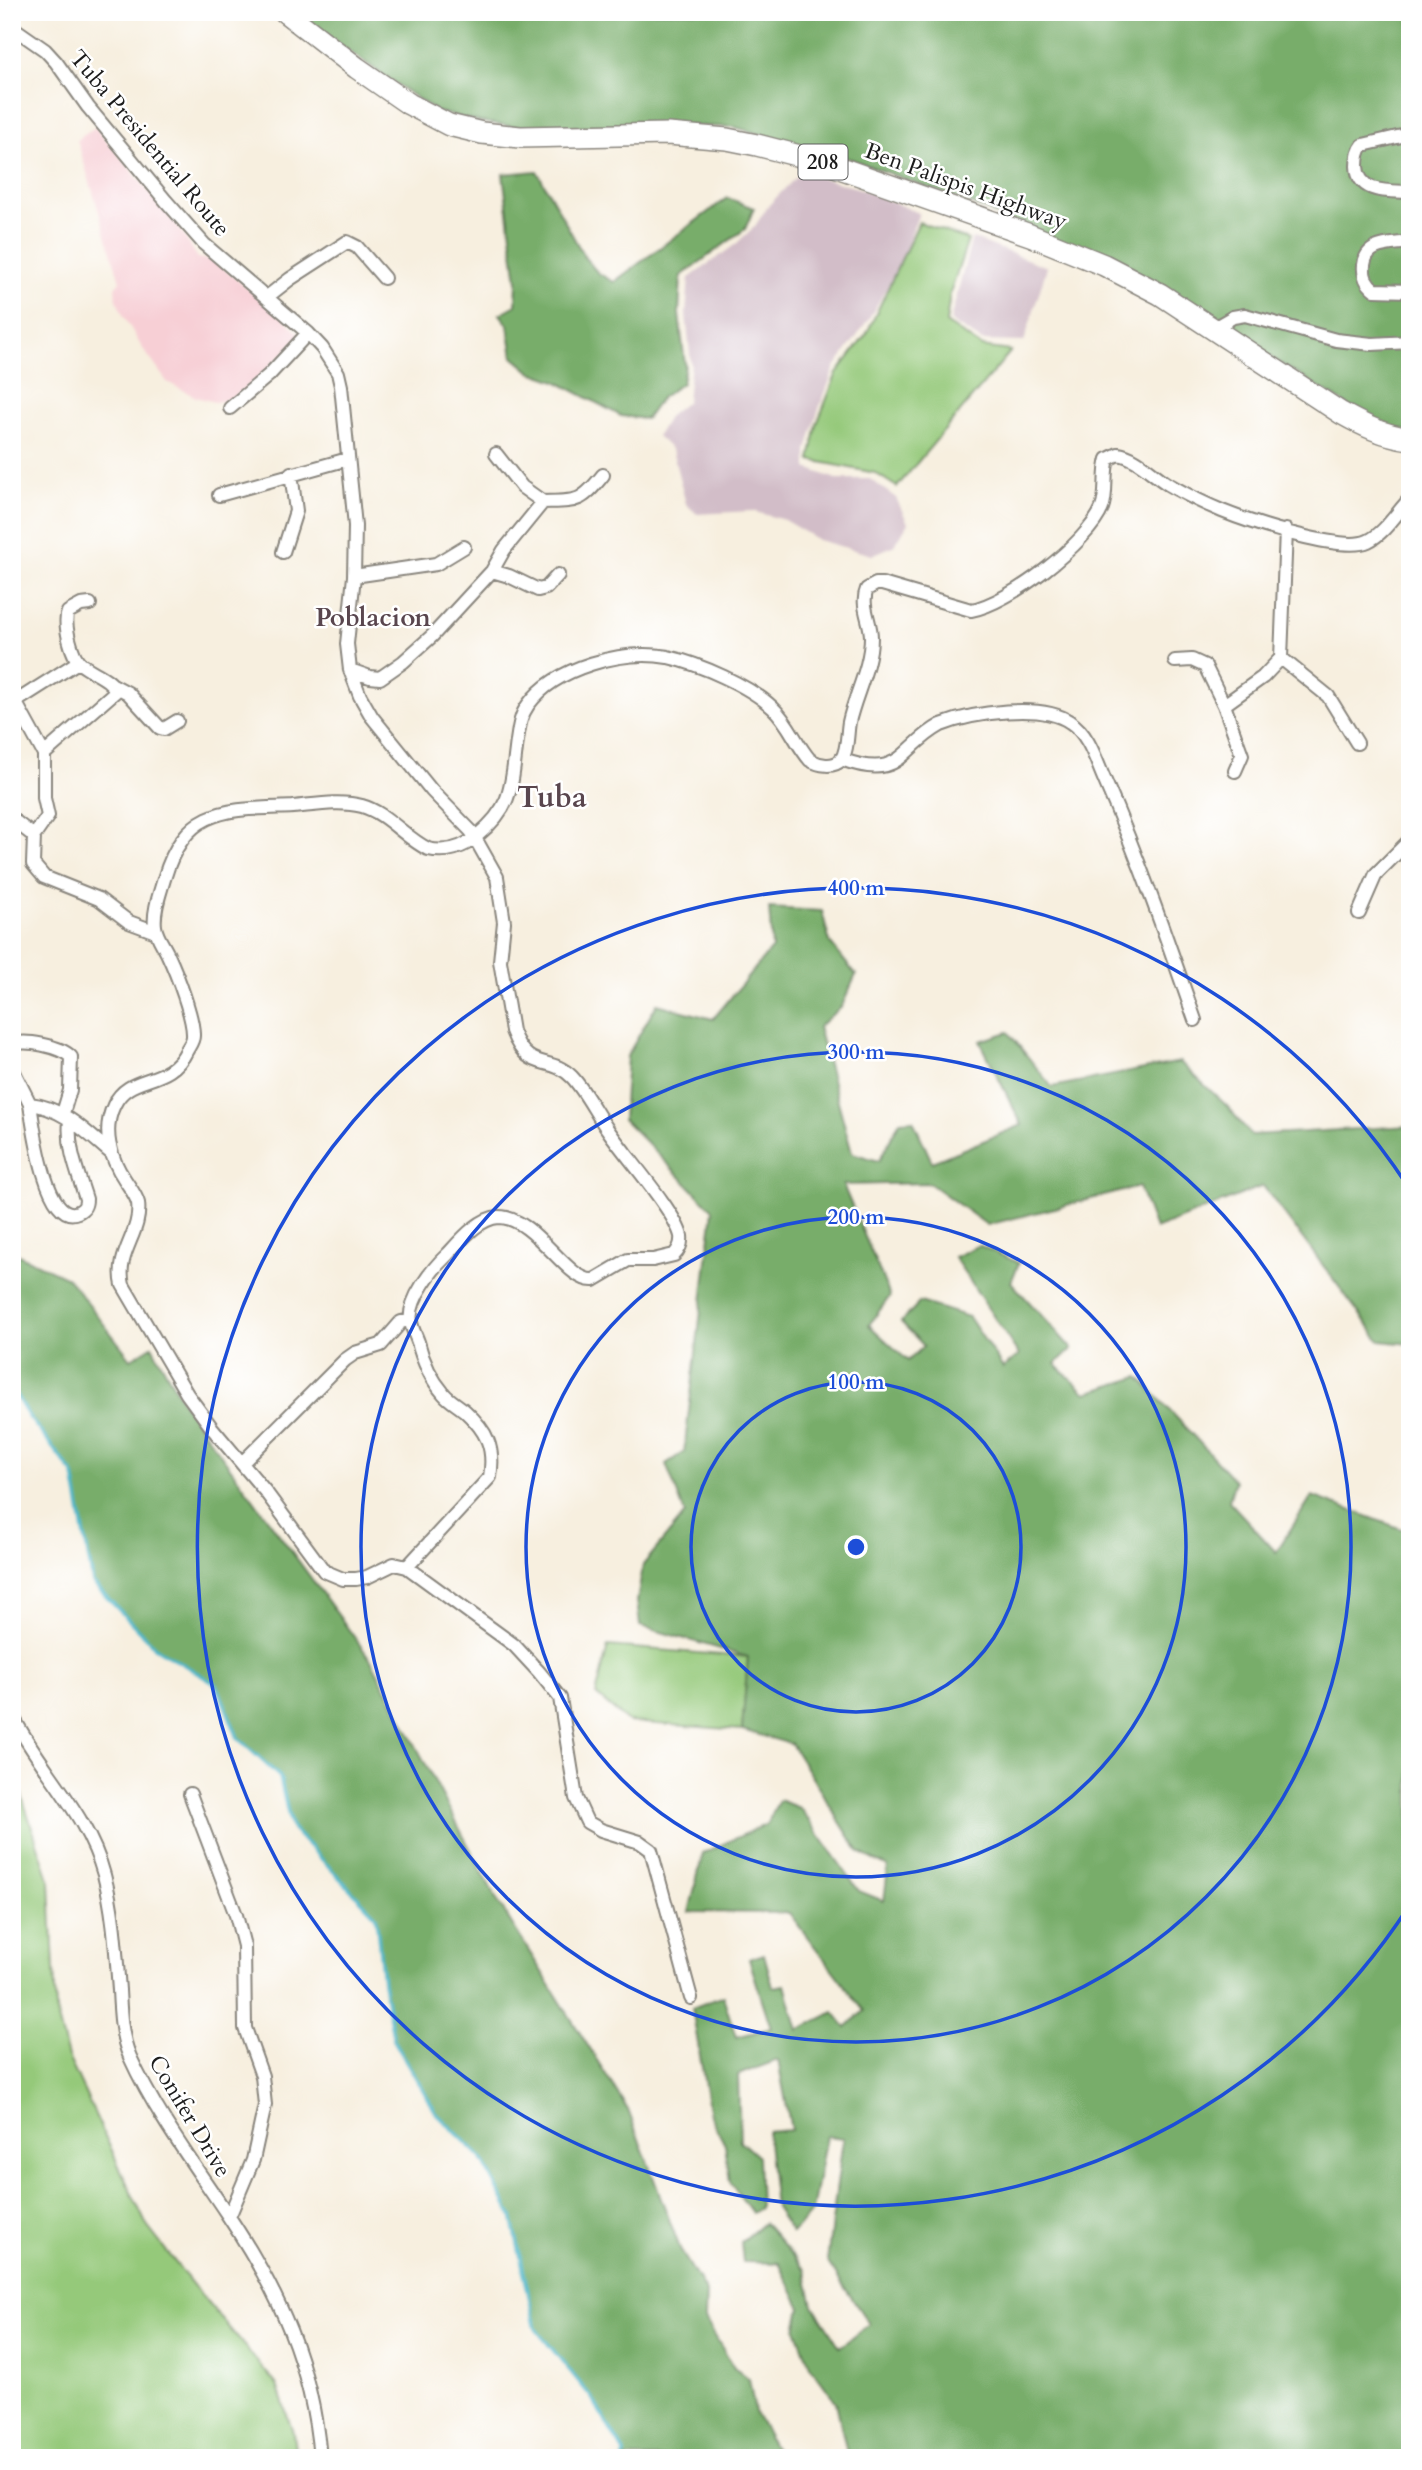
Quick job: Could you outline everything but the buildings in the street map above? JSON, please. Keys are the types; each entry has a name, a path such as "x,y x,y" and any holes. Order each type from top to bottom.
{"main road":[{"name":"Ben Palispis Highway","path":"285,12 409,104 449,125 482,133 520,137 668,134 757,145 810,159 1030,235 1104,265 1160,294 1340,413 1370,429 1389,436 1410,439"}],"street":[{"name":"Tuba Presidential Route","path":"12,27 45,50 56,62 88,107 204,244 308,333 322,348 338,373 355,526 354,576 348,618 350,670 360,696 372,717 432,791 467,825 497,877 504,922 500,961 516,1041 529,1058 565,1071 574,1079 678,1229 681,1241 674,1255 653,1260 628,1260 601,1277 588,1281 573,1272 551,1248 517,1222 504,1217 489,1219 471,1231 431,1272 420,1287 410,1320"},
{"path":"1410,134 1363,145 1358,152 1357,166 1359,177 1368,187 1410,192"},
{"path":"267,297 347,242 357,247 384,278"},
{"path":"1410,242 1371,248 1364,256 1363,271 1366,281 1375,290 1410,292"},
{"path":"1214,328 1233,317 1245,316 1336,340 1371,344 1410,342"},
{"path":"230,408 269,375 308,333"},
{"path":"496,454 522,486 543,502 578,500 588,494 603,475"},
{"path":"691,1998 651,1850 640,1842 592,1826 581,1813 576,1798 560,1698 514,1645 407,1567 394,1564 367,1577 343,1579 324,1571 285,1516 187,1394 123,1285 122,1258 138,1214 138,1200 123,1178 107,1139 113,1106 120,1095 130,1087 173,1070 183,1058 193,1038 184,997 168,954 156,932 155,917 159,897 179,842 200,823 227,811 355,804 372,810 428,849 438,851 462,846 498,817 509,794 519,727 529,704 563,675 617,658 638,655 667,657 688,663 739,685 766,702 780,715 810,760 824,765 833,764 841,759 870,647 870,628 864,602 867,589 882,584 971,610 1000,601 1061,556 1093,524 1105,496 1108,459 1118,454 1130,457 1170,485 1219,510 1244,520 1334,543 1365,542 1382,530 1410,499"},
{"path":"219,495 348,459"},
{"path":"283,552 296,511 291,473"},
{"path":"350,670 380,678 392,671 432,636 492,571 543,502"},
{"path":"1224,705 1263,677 1281,658 1286,530"},
{"path":"354,576 436,564 464,547"},
{"path":"492,571 538,590 546,588 558,575"},
{"path":"90,604 73,608 65,618 78,662 128,692 160,728 164,729 177,721"},
{"path":"1281,658 1328,696 1357,743"},
{"path":"1175,662 1192,660 1205,666 1224,705 1242,755 1235,771"},
{"path":"78,662 14,704 44,754 44,798 48,816 34,836 33,864 39,873 99,899 129,922 156,932"},
{"path":"44,754 115,694 113,685"},
{"path":"841,759 864,766 890,764 906,755 933,729 941,725 998,713 1033,710 1062,716 1072,722 1086,738 1150,889 1195,1020"},
{"path":"12,818 34,836"},
{"path":"1359,913 1376,874 1410,840"},
{"path":"12,1045 22,1041 65,1051 71,1057 67,1117 72,1154 86,1199 82,1210 72,1214 64,1212 54,1200 38,1152 30,1104 12,1068"},
{"path":"30,1104 67,1117 113,1155"},
{"path":"242,1463 345,1360 355,1353 381,1345 401,1322 410,1320 425,1366 433,1379 450,1401 475,1421 493,1453 490,1477 407,1567"},
{"name":"Conifer Drive","path":"12,1715 23,1737 95,1846 111,1901 121,2018 128,2053 144,2088 171,2133 229,2217 269,2283 292,2331 307,2376 318,2429 320,2458"},
{"path":"190,1794 236,1915 244,1946 245,2028 262,2076 265,2105 253,2160 229,2217"}],"shaded area":[{"path":"95,127 177,225 198,258 214,261 284,318 301,336 232,399 215,402 196,397 167,382 123,315 115,287 120,281 77,140"},
{"path":"801,172 861,189 919,213 899,266 869,319 835,367 807,450 807,468 836,479 870,479 896,498 908,523 895,545 872,555 818,540 784,520 752,511 697,514 686,504 672,450 657,436 669,416 687,401 691,364 686,314 689,278 736,244"},
{"path":"972,238 1047,267 1024,342 982,341 950,321"}],"green space":[{"path":"292,12 1410,12 1410,431 1384,428 1158,287 970,203 842,156 734,127 651,125 533,129 481,122 437,112"},
{"path":"537,171 585,258 598,273 614,282 727,198 754,208 745,229 681,276 679,314 685,365 682,383 661,398 646,419 621,416 556,381 531,372 513,357 508,325 500,314 516,305 517,281 503,174"},
{"path":"919,222 968,240 950,294 946,323 982,347 1011,351 897,487 875,473 810,460 817,424 836,375 867,333"},
{"path":"769,908 822,911 830,943 856,975 842,1006 818,1027 852,1153 879,1161 900,1121 913,1120 932,1162 1022,1125 980,1041 1008,1032 1052,1087 1180,1062 1227,1106 1251,1135 1410,1126 1410,1344 1380,1341 1263,1186 1155,1229 1139,1187 987,1225 929,1183 843,1185 890,1296 869,1325 908,1361 924,1346 901,1322 920,1302 969,1317 1003,1368 1019,1355 954,1257 979,1245 1019,1263 1011,1282 1072,1349 1055,1364 1086,1393 1139,1377 1235,1481 1229,1501 1276,1552 1312,1496 1410,1532 1410,2458 848,2458 836,2402 810,2366 796,2329 801,2308 779,2263 743,2262 741,2242 764,2223 805,2270 813,2305 840,2347 869,2324 827,2261 843,2138 826,2136 812,2211 792,2233 775,2208 767,2132 791,2130 778,2060 738,2075 740,2141 758,2157 760,2208 752,2213 730,2182 725,2145 710,2116 692,2008 723,1996 736,2037 771,2028 749,1959 764,1954 773,1987 785,1985 798,2030 834,2012 846,2027 864,2011 789,1913 689,1912 703,1853 767,1824 779,1800 800,1808 859,1891 884,1901 888,1867 859,1852 791,1744 742,1730 748,1657 640,1626 637,1601 643,1565 685,1514 666,1464 684,1452 713,1210 623,1119 627,1056 657,1004 713,1019 772,948"},
{"path":"12,1252 68,1278 131,1359 152,1346 183,1403 371,1660 497,1900 628,2110 681,2251 706,2292 705,2319 734,2368 749,2379 755,2412 776,2451 770,2458 624,2458 624,2452 592,2398 536,2329 512,2216 481,2157 437,2114 394,2040 383,1983 376,1916 291,1827 280,1777 238,1738 217,1685 155,1647 93,1583 74,1475 29,1417 12,1389"},
{"path":"608,1646 748,1657 742,1730 628,1722 596,1695"},
{"path":"12,1766 50,1882 56,2011 68,2057 147,2226 277,2385 293,2433 296,2458 12,2458"}],"waterway":[{"path":"12,1389 29,1417 74,1475 93,1583 155,1647 217,1685 238,1738 280,1777 291,1827 376,1916 383,1983 394,2040 437,2114 481,2157 512,2216 536,2329 592,2398 624,2452 624,2458"}],"district":[{"name":"Poblacion","path":"373,617"},
{"name":"Tuba","path":"552,797"}]}
